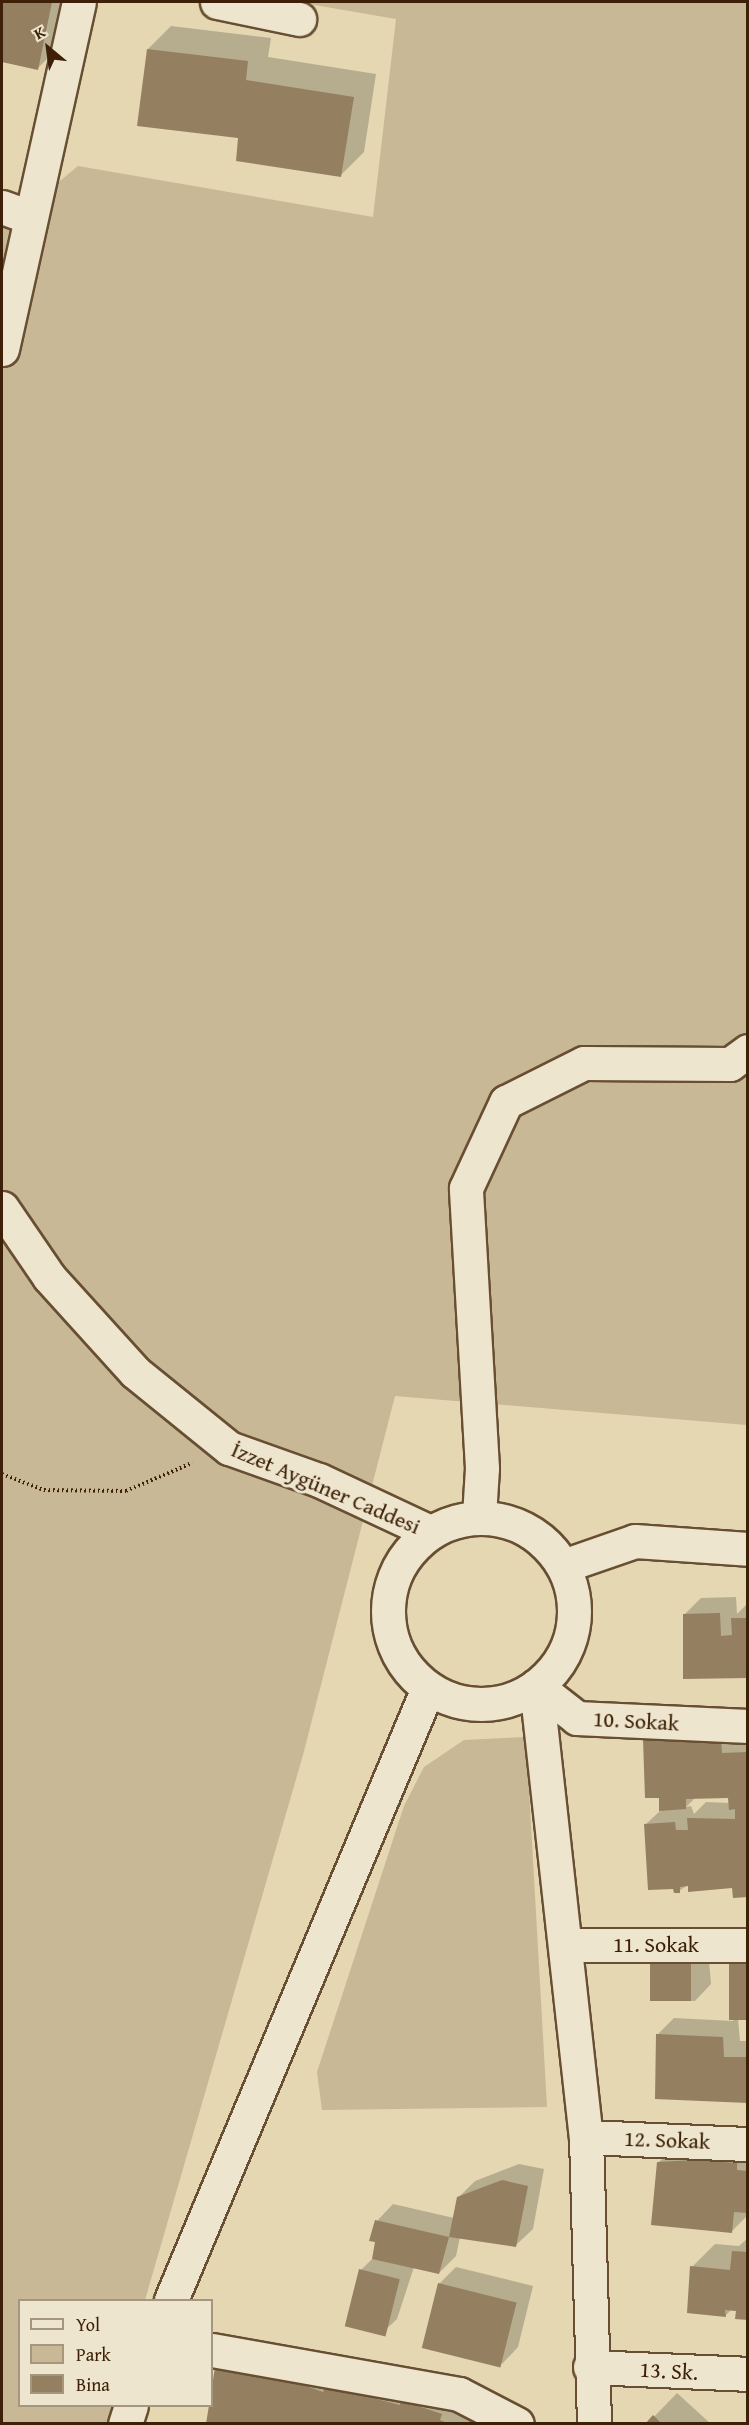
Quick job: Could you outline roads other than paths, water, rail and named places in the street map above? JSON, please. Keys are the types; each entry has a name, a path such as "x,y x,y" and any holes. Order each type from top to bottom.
{"street":[{"path":"2,349 16,212 79,2"},
{"path":"217,2 299,19"},
{"path":"479,1517 482,1468 466,1188 506,1102 584,1063 730,1064 747,1051"},
{"name":"İzzet Aygüner Caddesi","path":"2,1208 49,1277 135,1372 229,1448 320,1480 430,1532"},
{"path":"479,1517 504,1520 528,1530 548,1546 563,1566 572,1591 574,1617 568,1644 555,1666 536,1686 511,1699 483,1704 454,1700 428,1688 406,1667 392,1640 387,1610 393,1580 407,1553 430,1532 453,1522 479,1517"},
{"path":"563,1566 635,1541 747,1550"},
{"path":"536,1686 586,2137 590,2367 594,2424"},
{"name":"10. Sokak","path":"536,1686 577,1718 747,1726"},
{"path":"172,2299 428,1688"},
{"name":"11. Sokak","path":"565,1945 747,1944"},
{"name":"12. Sokak","path":"586,2137 747,2144"},
{"path":"213,2350 459,2394 517,2424"},
{"name":"13. Sk.","path":"590,2367 747,2374"},
{"path":"125,2424 131,2407"}]}
